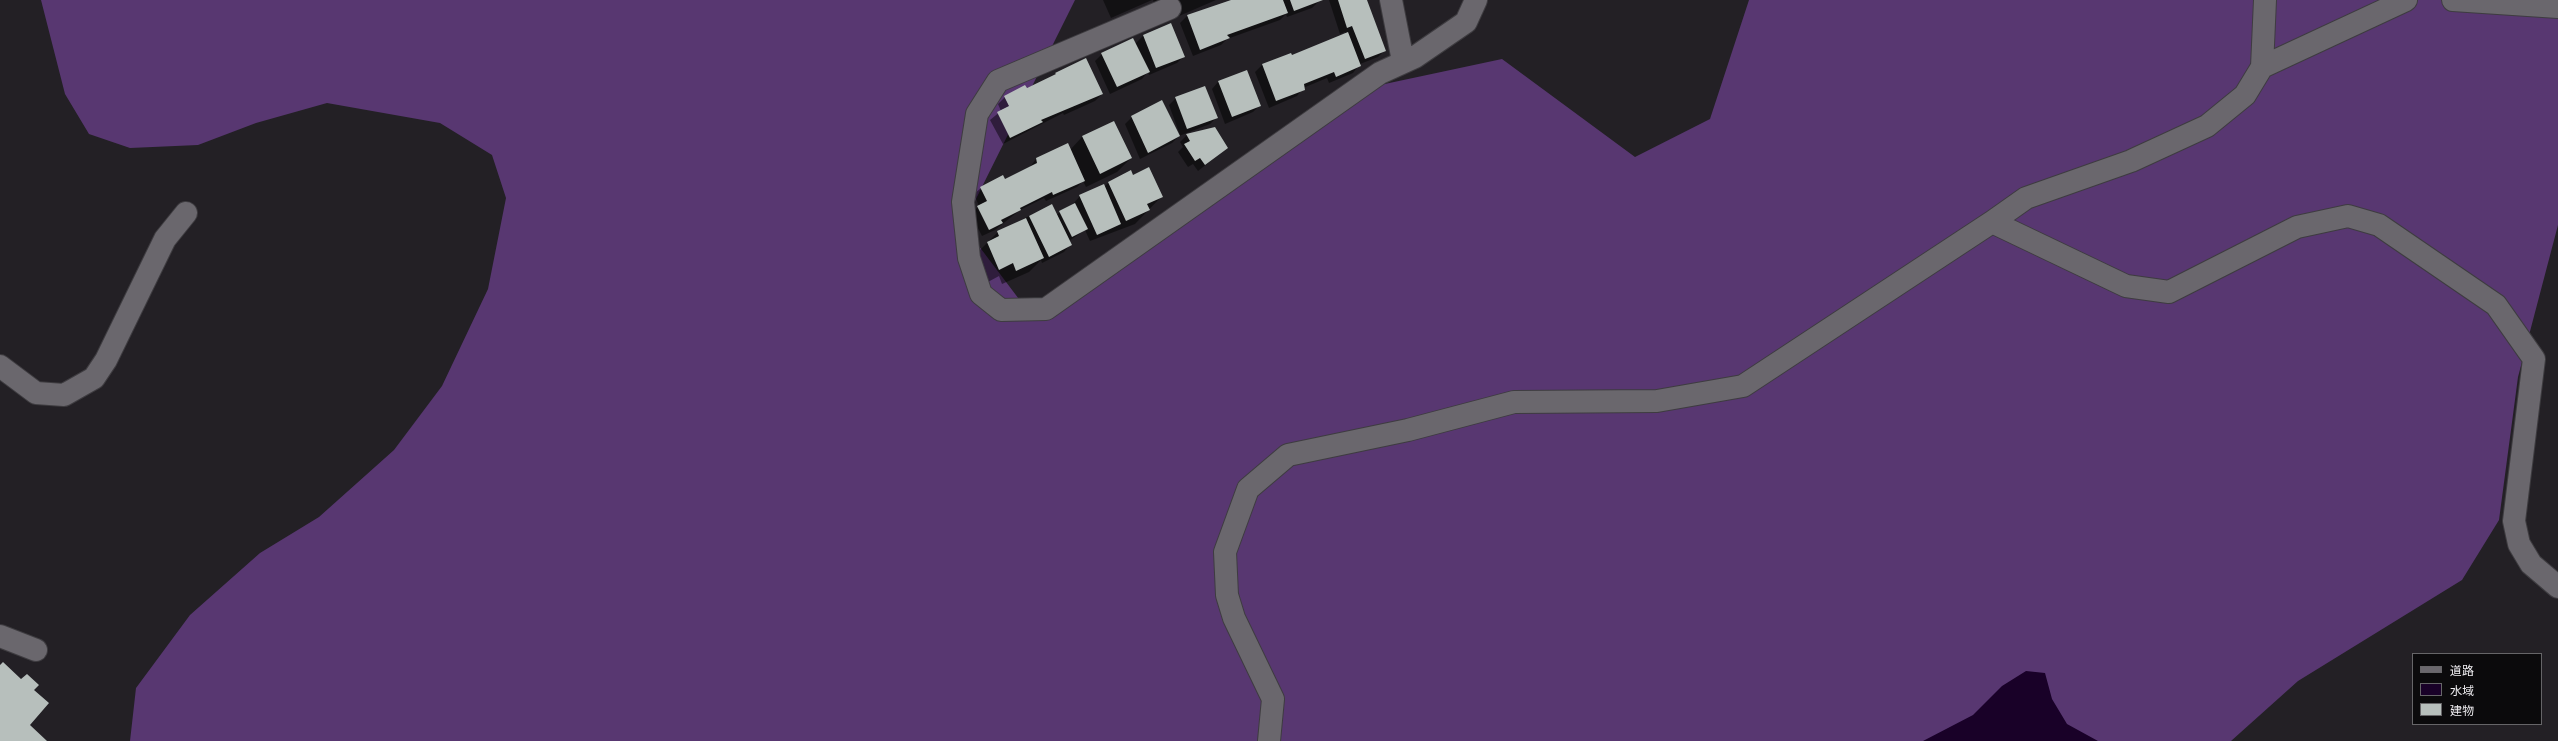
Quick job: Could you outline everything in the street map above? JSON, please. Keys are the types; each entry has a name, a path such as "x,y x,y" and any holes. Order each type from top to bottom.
{"street":[{"path":"1391,0 1403,61"},
{"path":"1170,8 998,81 977,114 963,202 969,258 981,294 1001,310 1046,309 1380,73 1403,61 1415,57 1466,22 1476,0"},
{"path":"1269,741 1273,699 1234,618 1227,595 1225,552 1248,489 1288,455 1408,430 1514,402 1657,401 1743,386 2026,198 2131,161 2207,126 2245,95 2262,67 2265,0"},
{"path":"2262,67 2406,0"},
{"path":"2454,0 2558,8"},
{"path":"0,366 36,393 64,395 94,378 106,360 165,240 186,213"},
{"path":"1992,222 2126,286 2169,292 2297,228 2348,216 2379,225 2496,305 2534,360 2514,521 2519,544 2531,564 2558,587"},
{"path":"0,636 36,650"}],"shaded area":[{"path":"41,0 1075,0 963,225 1034,319 1380,85 1502,59 1635,157 1710,119 1749,0 2558,0 2558,225 2518,377 2499,520 2462,580 2298,681 2231,741 130,741 136,688 190,615 260,553 319,517 394,450 442,386 488,289 506,198 492,155 440,123 327,103 256,123 198,145 130,148 89,134 65,94"}],"water":[{"path":"2026,671 2045,673 2052,699 2067,724 2098,741 1923,741 1973,715 2002,686"}],"building":[{"path":"1231,0 1283,0 1288,13 1227,35 1230,38 1200,50 1187,15"},
{"path":"1290,0 1323,0 1294,11"},
{"path":"1338,0 1367,0 1386,51 1365,59 1352,26 1347,28"},
{"path":"1171,23 1185,57 1156,68 1143,35"},
{"path":"1348,32 1361,66 1336,77 1334,72 1304,84 1305,90 1276,101 1262,64 1291,53 1292,55"},
{"path":"1133,38 1150,72 1117,87 1101,53"},
{"path":"1086,58 1103,94 1041,120 1043,122 1010,138 997,112 1009,106 1004,96 1025,85 1027,88"},
{"path":"1247,70 1261,106 1232,117 1218,81"},
{"path":"1205,86 1218,118 1187,129 1175,97"},
{"path":"1162,100 1180,136 1148,153 1131,116"},
{"path":"1114,121 1132,158 1100,174 1082,136"},
{"path":"1215,127 1228,148 1205,165 1200,158 1195,161 1184,144 1190,141 1186,134"},
{"path":"1068,143 1085,181 1053,195 1052,192 1020,208 1021,210 1001,220 1003,223 989,230 977,206 987,201 980,187 1003,175 1005,179 1037,163 1036,158"},
{"path":"1149,167 1163,197 1147,204 1150,210 1126,221 1108,182 1131,170 1133,175"},
{"path":"1104,184 1121,224 1097,235 1079,195"},
{"path":"1075,203 1088,229 1072,237 1059,211"},
{"path":"1052,204 1072,245 1049,257 1029,216"},
{"path":"1026,218 1044,258 1016,271 1013,263 999,270 987,242 999,236 997,231"},
{"path":"3,662 21,679 27,674 39,685 34,690 49,703 30,725 47,741 0,741 0,665"}]}
